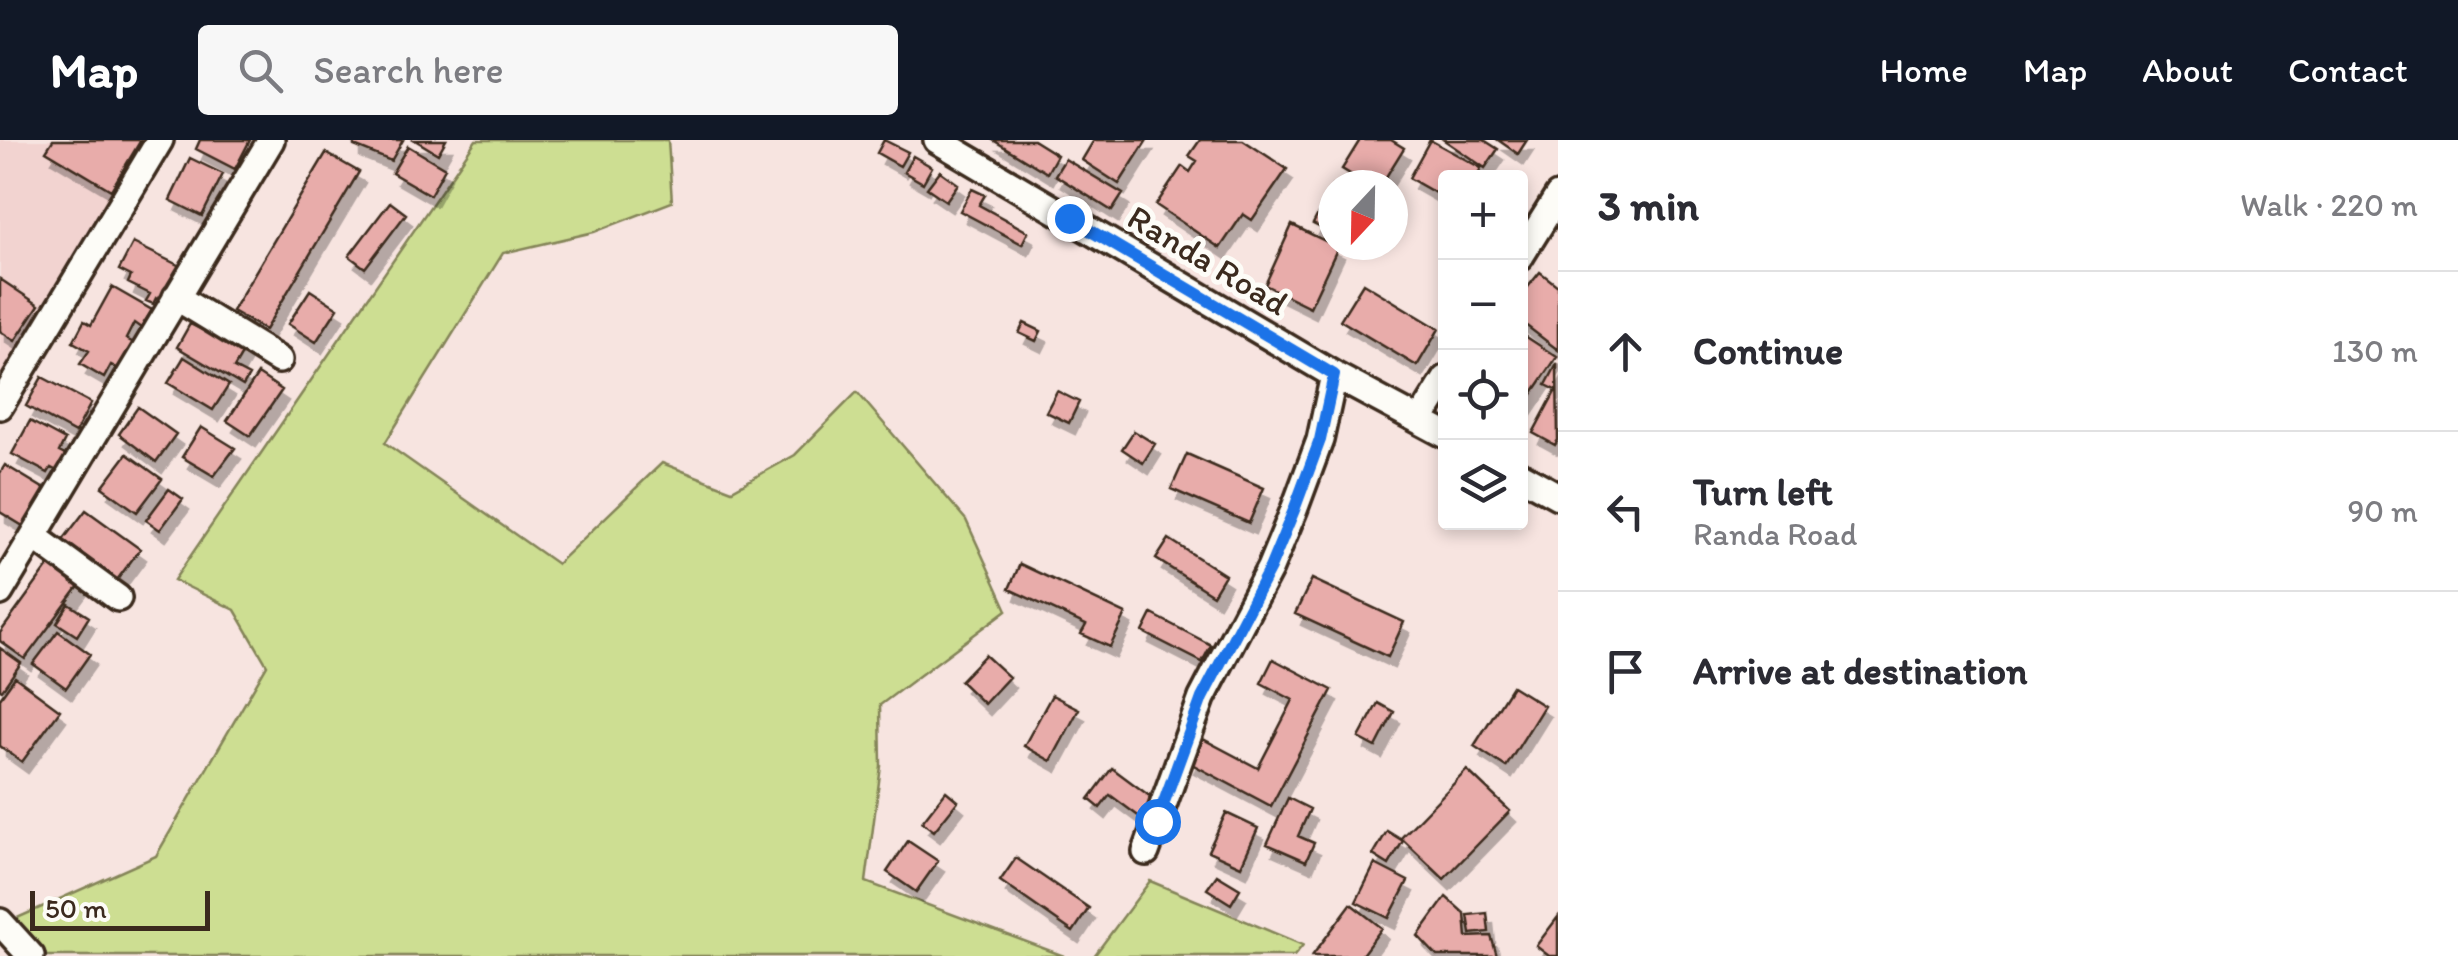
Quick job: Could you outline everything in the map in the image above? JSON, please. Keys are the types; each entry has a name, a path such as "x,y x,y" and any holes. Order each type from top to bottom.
{"street":[{"path":"0,406 160,140"},
{"path":"0,592 36,538 271,140"},
{"name":"Randa Road","path":"937,140 1334,375 1438,431"},
{"path":"1528,244 1558,196"},
{"path":"176,296 279,360"},
{"path":"1146,852 1202,698 1270,568 1294,510 1320,440 1334,375"},
{"path":"1420,421 1438,392"},
{"path":"1528,479 1558,496"},
{"path":"36,538 118,598"},
{"path":"0,922 31,956"}],"shaded area":[{"path":"0,140 147,140 0,380"}],"green space":[{"path":"476,140 668,140 672,202 594,232 503,253 385,443 557,564 662,463 732,490 795,455 857,392 966,520 1007,610 880,705 881,766 866,882 1064,956 46,956 15,919 156,856 267,665 235,610 174,580"},
{"path":"1150,881 1303,945 1294,956 1094,956"}],"building":[{"path":"53,140 141,140 111,190 46,151"},
{"path":"200,140 250,140 235,169 196,149"},
{"path":"354,140 403,140 391,161 354,146"},
{"path":"415,140 446,140 438,154"},
{"path":"884,140 908,152 900,166 877,153"},
{"path":"993,140 1033,140 1057,155 1047,173"},
{"path":"1094,140 1147,140 1119,184 1082,160"},
{"path":"1200,140 1243,140 1287,169 1252,220 1243,214 1220,248 1156,205 1182,166 1190,172 1197,161 1189,156"},
{"path":"1360,140 1391,140 1404,148 1390,170 1342,169"},
{"path":"1430,140 1481,168 1438,170 1438,194 1409,178"},
{"path":"1444,140 1484,140 1498,149 1485,168"},
{"path":"1498,140 1527,140 1518,154"},
{"path":"408,146 445,168 430,195 392,173"},
{"path":"326,153 359,172 265,330 232,311"},
{"path":"913,156 932,167 923,183 904,172"},
{"path":"190,158 223,174 202,216 170,200"},
{"path":"1065,159 1123,194 1112,211 1055,175"},
{"path":"940,171 958,184 946,201 927,188"},
{"path":"972,189 985,195 979,205 1028,232 1022,244 960,211"},
{"path":"390,202 406,214 365,268 349,256"},
{"path":"1292,225 1318,237 1318,260 1332,260 1310,307 1265,285"},
{"path":"133,243 184,268 166,303 156,298 153,304 146,301 150,294 128,283 131,276 119,270"},
{"path":"1540,272 1558,286 1558,350 1528,327 1528,287"},
{"path":"0,279 39,305 15,341 0,331"},
{"path":"1363,283 1438,331 1417,366 1340,320"},
{"path":"112,287 152,310 141,328 134,323 126,339 134,343 119,369 111,365 104,378 80,364 89,351 73,342 84,321 91,325"},
{"path":"310,290 338,308 316,342 288,324"},
{"path":"1024,323 1041,331 1036,341 1019,333"},
{"path":"190,324 244,351 234,368 249,376 243,386 177,347"},
{"path":"1528,338 1557,357 1528,400"},
{"path":"184,357 229,385 213,410 168,383"},
{"path":"1557,364 1555,445 1533,433 1556,390 1546,385"},
{"path":"258,374 282,390 250,436 227,421"},
{"path":"42,377 91,403 75,433 26,406"},
{"path":"1057,391 1079,402 1069,423 1046,412"},
{"path":"138,407 176,434 156,462 119,434"},
{"path":"30,421 65,440 59,452 67,456 59,472 51,468 48,473 12,454"},
{"path":"201,427 235,448 214,476 182,457"},
{"path":"1134,431 1155,444 1143,463 1122,449"},
{"path":"127,454 162,479 137,512 102,487"},
{"path":"1187,454 1264,488 1249,523 1171,489"},
{"path":"5,465 46,490 23,526 0,512 0,473"},
{"path":"169,489 183,499 160,530 146,520"},
{"path":"86,510 140,549 117,580 63,540"},
{"path":"1169,539 1225,575 1213,595 1156,559"},
{"path":"50,564 80,585 25,659 0,641 0,633"},
{"path":"1020,564 1126,614 1110,647 1081,634 1086,625 1009,589"},
{"path":"1312,579 1404,622 1388,657 1295,614"},
{"path":"69,604 89,617 77,636 57,623"},
{"path":"1152,614 1211,645 1202,662 1143,632"},
{"path":"58,631 90,654 66,688 33,664"},
{"path":"0,648 21,663 2,690 0,689"},
{"path":"985,655 1009,677 984,704 960,681"},
{"path":"1273,659 1332,690 1271,806 1188,762 1201,738 1258,768 1293,700 1261,683"},
{"path":"15,677 60,710 22,762 0,746 0,698"},
{"path":"1512,686 1544,706 1506,767 1474,746"},
{"path":"1052,695 1079,709 1051,761 1024,746"},
{"path":"1378,703 1394,712 1376,747 1359,738"},
{"path":"1112,768 1155,800 1141,818 1110,795 1100,808 1089,799"},
{"path":"1467,770 1510,811 1444,879 1401,838"},
{"path":"946,791 958,801 934,831 922,822"},
{"path":"1288,798 1310,809 1298,836 1314,843 1306,861 1267,844"},
{"path":"1226,813 1258,828 1241,866 1208,851"},
{"path":"1387,831 1403,841 1389,865 1373,855"},
{"path":"908,841 938,861 916,892 887,872"},
{"path":"1016,858 1089,908 1073,932 1000,881"},
{"path":"1375,864 1408,881 1389,918 1356,902"},
{"path":"1217,875 1240,889 1231,904 1207,889"},
{"path":"1446,897 1465,914 1467,937 1491,936 1497,956 1437,956 1418,936"},
{"path":"1351,904 1382,928 1361,956 1312,956"},
{"path":"1487,913 1489,932 1471,934 1468,915"},
{"path":"1558,917 1558,956 1549,956 1536,946"}],"route":[{"path":"1069,218 1334,375 1320,440 1294,510 1270,568 1202,698 1157,821"}]}
